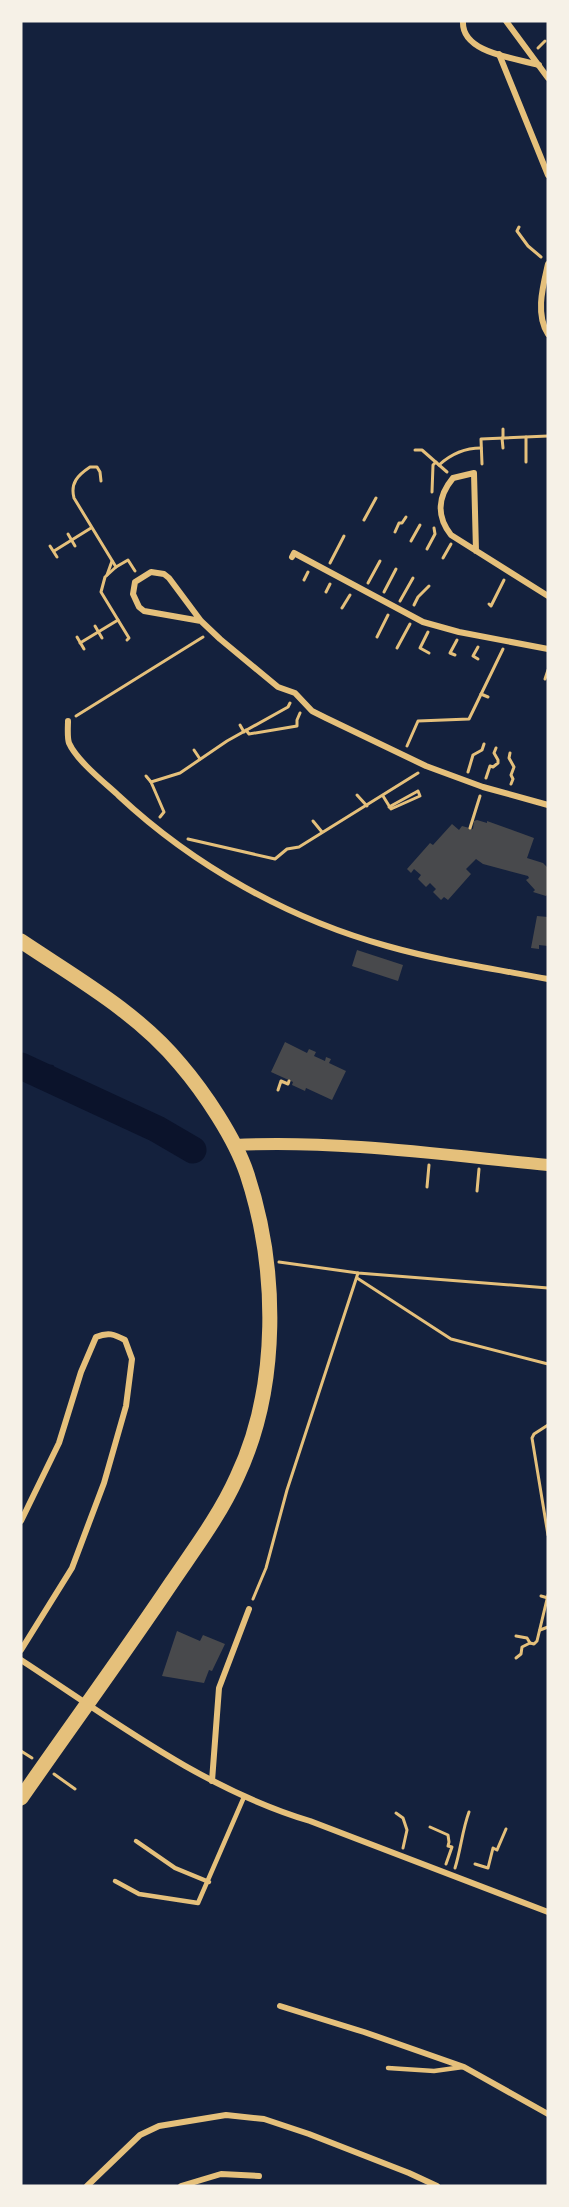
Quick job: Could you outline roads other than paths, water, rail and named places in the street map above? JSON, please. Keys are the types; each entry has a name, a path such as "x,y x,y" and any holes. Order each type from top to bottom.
{"main road":[{"path":"21,941 124,1011 146,1030 180,1063 235,1145 247,1173 266,1260 270,1336 258,1420 239,1474 224,1504 188,1562 21,1798"},
{"path":"235,1145 310,1145 548,1165"}],"street":[{"path":"463,21 463,30 472,44 539,65"},
{"path":"506,21 548,78"},
{"path":"499,54 548,175"},
{"path":"548,264 541,308 542,319 548,334"},
{"path":"476,551 474,473 453,478 443,494 440,509 445,528 451,535 476,551 548,596"},
{"path":"292,557 294,553 432,625 548,649"},
{"path":"201,621 144,610 139,607 133,594 135,582 153,572 164,574 212,632 278,687 295,693 312,711 426,766 483,787 548,805"},
{"path":"68,721 69,742 78,755 123,800 178,844 227,877 304,917 344,933 430,957 548,979"},
{"path":"21,1521 59,1443 81,1372 96,1337 113,1334 125,1340 132,1359 127,1394 104,1483 72,1568 21,1650"},
{"path":"212,1781 219,1688 249,1609"},
{"path":"21,1660 143,1740 244,1797 548,1912"},
{"path":"280,2006 464,2067 548,2114"},
{"path":"87,2186 140,2135 159,2126 226,2115 264,2119 298,2130 437,2186"},
{"path":"182,2186 221,2175 259,2176"}],"lane":[{"path":"115,1881 140,1894 198,1903 244,1797"},
{"path":"136,1841 175,1868 208,1882"},
{"path":"388,2068 434,2071 464,2067"}],"waterway":[{"path":"21,1066 157,1129 193,1150"},
{"path":"24,1067 52,1067"}]}
